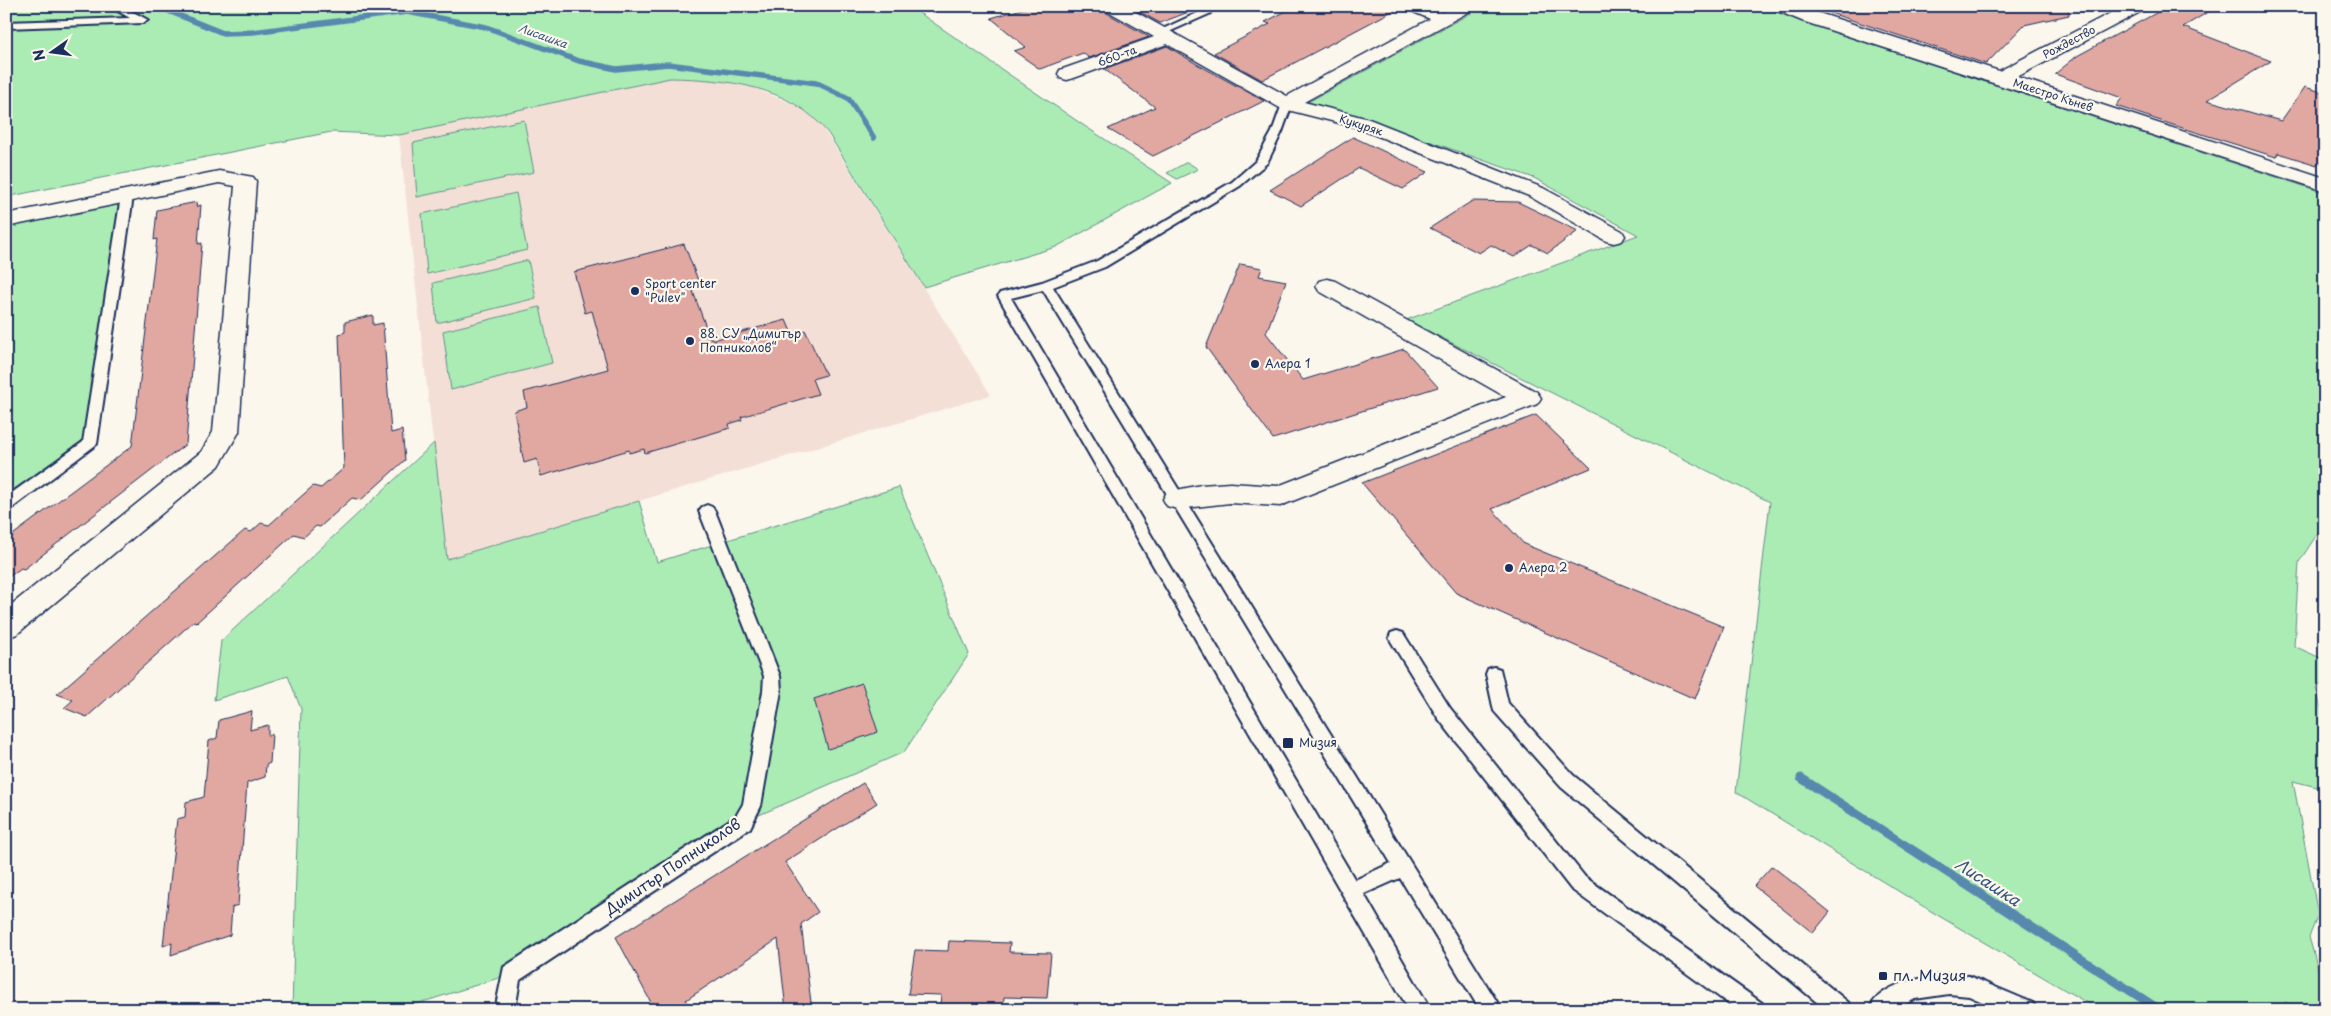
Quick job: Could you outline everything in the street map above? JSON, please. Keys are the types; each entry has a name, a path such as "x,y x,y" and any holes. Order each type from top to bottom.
{"street":[{"name":"Кукуряк","path":"1112,6 1286,104 1362,123 1536,192 1614,236"},
{"path":"1415,6 1443,18"},
{"path":"1286,104 1466,6"},
{"name":"Маестро Кънев","path":"1781,6 1808,18 2001,78 2325,186"},
{"path":"1808,18 1825,6"},
{"name":"Рождество","path":"2001,78 2138,6"},
{"name":"660-та","path":"1067,74 1163,36"},
{"path":"6,221 219,178 246,181 226,432 210,458 6,626"},
{"path":"1178,499 1230,493 1280,496 1528,398 1327,286"}],"lane":[{"path":"6,25 143,20 114,6"},
{"path":"1163,36 1206,12"},
{"path":"1286,104 1277,132 1262,163 1236,184 1101,264 1046,285 1004,296 1353,890 1421,1010"},
{"path":"6,505 90,444 127,196"},
{"path":"1046,285 1492,1010"},
{"name":"Димитър Попниколов","path":"505,1010 511,974 743,822 752,806 772,690 772,676 707,511"},
{"path":"1397,638 1444,713 1578,883 1755,1010"},
{"path":"1494,674 1500,706 1566,781 1842,1010"},
{"path":"1353,890 1404,867"},
{"path":"1879,1010 1882,1005 1913,989 1949,984 1969,986 2026,1010"}],"shaded area":[{"name":"88. СУ „Димитър Попниколов“","path":"670,78 713,80 752,87 798,106 820,123 991,395 446,559 399,135"}],"green space":[{"path":"6,6 909,6 1083,125 1172,183 1056,247 924,287 828,133 813,117 777,95 756,88 714,80 670,78 399,135 331,132 6,197"},
{"path":"1484,6 1765,6 1803,22 2325,193 2325,522 2299,562 2294,646 2325,660 2325,681 2316,688 2325,724 2325,789 2293,781 2318,915 2309,937 2325,993 2325,1010 2309,1010 2285,1002 2281,1010 2099,1010 1939,916 1736,792 1770,502 1406,320 1638,235 1534,178 1360,117 1308,102"},
{"path":"524,120 534,172 417,197 413,143"},
{"path":"1187,162 1198,169 1177,179 1167,173"},
{"path":"516,193 527,250 427,274 422,214"},
{"path":"127,196 90,444 6,505 6,221"},
{"path":"528,260 536,298 437,323 433,283"},
{"path":"540,307 552,363 451,390 443,331"},
{"path":"434,443 447,559 639,501 657,562 899,487 969,654 904,752 743,822 511,974 398,1010 292,1010 301,709 288,676 214,700 221,641"}],"building":[{"path":"1032,6 1102,6 1105,12 1149,37 1089,58 1083,53 1040,69 1014,51 1026,47 991,18"},
{"path":"1129,6 1199,6 1199,8 1160,23"},
{"path":"1296,6 1402,6 1262,80 1214,53 1270,24 1265,22"},
{"path":"1822,6 2068,6 2069,15 2024,25 1986,64 1821,10"},
{"path":"2169,6 2218,6 2183,27 2271,61 2207,100 2281,121 2305,87 2325,93 2325,164 2318,162 2317,165 2278,153 2276,157 2116,106 2122,98 2055,74 2077,56"},
{"path":"1167,46 1264,101 1153,156 1108,129 1155,107 1104,69"},
{"path":"1353,137 1428,172 1403,189 1359,168 1301,206 1270,190"},
{"path":"1472,201 1518,202 1578,231 1548,253 1532,245 1514,257 1491,245 1479,253 1430,228"},
{"path":"197,202 196,207 201,205 198,244 202,243 186,444 24,569 21,568 6,579 6,540 132,446 157,239 154,240 157,210"},
{"path":"684,244 699,283 691,286 710,338 713,340 786,320 792,334 805,330 826,375 812,379 818,394 741,417 742,420 729,424 730,428 645,453 644,449 629,453 629,450 541,476 537,459 524,463 514,411 527,407 524,392 608,369 592,311 585,313 574,272"},
{"name":"Алера 1","path":"1240,264 1262,268 1259,276 1286,281 1266,333 1303,380 1404,349 1438,387 1273,439 1206,347"},
{"path":"373,315 373,325 383,323 391,433 402,430 405,460 361,500 352,498 320,527 316,526 304,537 294,534 197,622 194,621 87,717 64,708 73,700 57,694 245,530 251,532 261,523 269,525 313,486 321,488 344,468 339,334 345,332 345,322"},
{"name":"Алера 2","path":"1536,415 1591,468 1492,509 1524,544 1724,627 1695,699 1456,593 1362,483"},
{"path":"862,683 878,732 828,749 814,699"},
{"path":"252,711 250,730 268,725 268,736 272,734 270,763 266,765 265,777 247,783 238,905 232,907 230,935 171,955 172,943 163,946 177,819 185,817 186,802 204,797 209,741 217,738 219,720"},
{"path":"863,783 877,803 785,862 818,912 801,924 812,1010 786,1010 778,939 686,1000 692,1010 655,1010 616,937"},
{"path":"1772,866 1830,912 1813,933 1754,886"},
{"path":"949,941 1010,943 1009,952 1051,953 1047,998 1004,997 1003,1007 940,1005 941,995 908,994 915,950 948,951"}],"waterway":[{"name":"Лисашка","path":"156,6 223,33 253,32 407,12 486,27 579,61 616,69 668,64 817,83 848,98 874,138"},
{"name":"Лисашка","path":"1801,778 2160,1010"}],"place":[{"name":"Sport center \"Pulev\"","path":"635,291"},
{"name":"88. СУ „Димитър Попниколов“","path":"690,341"},
{"name":"Алера 1","path":"1255,364"},
{"name":"Алера 2","path":"1509,568"},
{"name":"Мизия","path":"1288,743"},
{"name":"пл. Мизия","path":"1883,976"}]}
